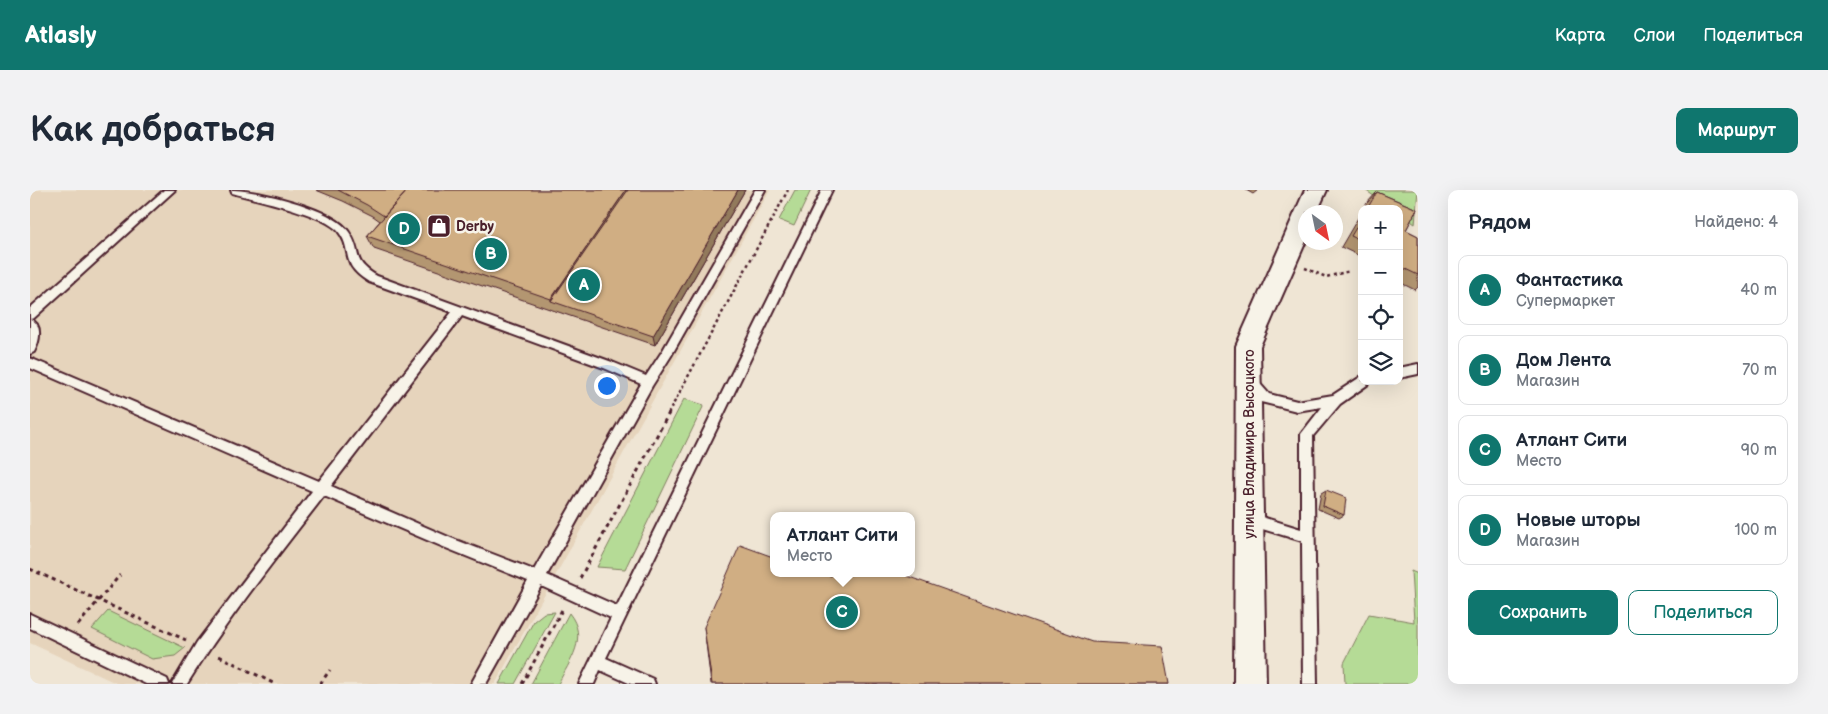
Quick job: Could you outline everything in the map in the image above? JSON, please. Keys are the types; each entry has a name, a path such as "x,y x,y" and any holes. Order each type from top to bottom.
{"street":[{"name":"улица Владимира Высоцкого","path":"1310,205 1316,190"},
{"name":"улица Владимира Высоцкого","path":"1250,684 1248,346 1298,232"}],"lane":[{"path":"30,315 170,190"},
{"path":"236,190 324,217 339,226 348,237 352,262 361,273 608,365 648,382"},
{"path":"478,684 648,382 667,353 760,190"},
{"path":"586,684 827,190"},
{"path":"179,684 202,647 247,585 459,311"},
{"path":"30,324 34,332 34,340 30,349"},
{"path":"30,363 446,542 572,592 620,615"},
{"path":"1403,372 1418,369"},
{"path":"1248,380 1265,398 1297,406 1336,400"},
{"path":"1310,684 1306,434 1336,400 1358,385"},
{"path":"1249,519 1308,537"},
{"path":"30,621 162,684"},
{"path":"597,662 648,684"}],"path":[{"path":"522,684 788,190"},
{"path":"1286,260 1326,277 1350,271"},
{"path":"30,569 202,647 275,684"},
{"path":"66,639 120,575"},
{"path":"320,684 330,670"}],"shaded area":[{"path":"30,190 770,190 495,684 118,684 30,643"}],"green space":[{"path":"795,190 811,190 794,226 779,220"},
{"path":"1365,190 1418,190 1415,224 1403,216 1403,205 1387,205"},
{"path":"684,399 704,405 625,569 597,567"},
{"path":"1411,571 1418,574 1418,684 1345,684 1344,663 1369,614 1414,622"},
{"path":"108,611 185,648 175,656 152,659 92,629"},
{"path":"555,612 515,684 499,684 534,621 544,613"},
{"path":"569,613 575,622 577,640 576,649 568,666 558,684 531,684"}],"building":[{"path":"338,190 408,190 384,216"},
{"path":"408,190 626,190 551,299 367,236"},
{"path":"628,190 738,190 653,336 551,301"},
{"path":"1377,192 1417,209 1406,230 1418,236 1418,275 1403,268 1403,205 1369,205"},
{"path":"1358,225 1358,239 1351,236"},
{"path":"1326,490 1346,498 1344,515 1323,506"},
{"path":"740,545 770,556 770,577 909,577 1092,642 1162,646 1169,684 712,684 704,627"}],"place":[{"name":"Derby","path":"439,226"},
{"name":"Новые шторы","path":"404,229"},
{"name":"Дом Лента","path":"491,254"},
{"name":"Фантастика","path":"584,285"},
{"name":"Атлант Сити","path":"842,612"}]}
